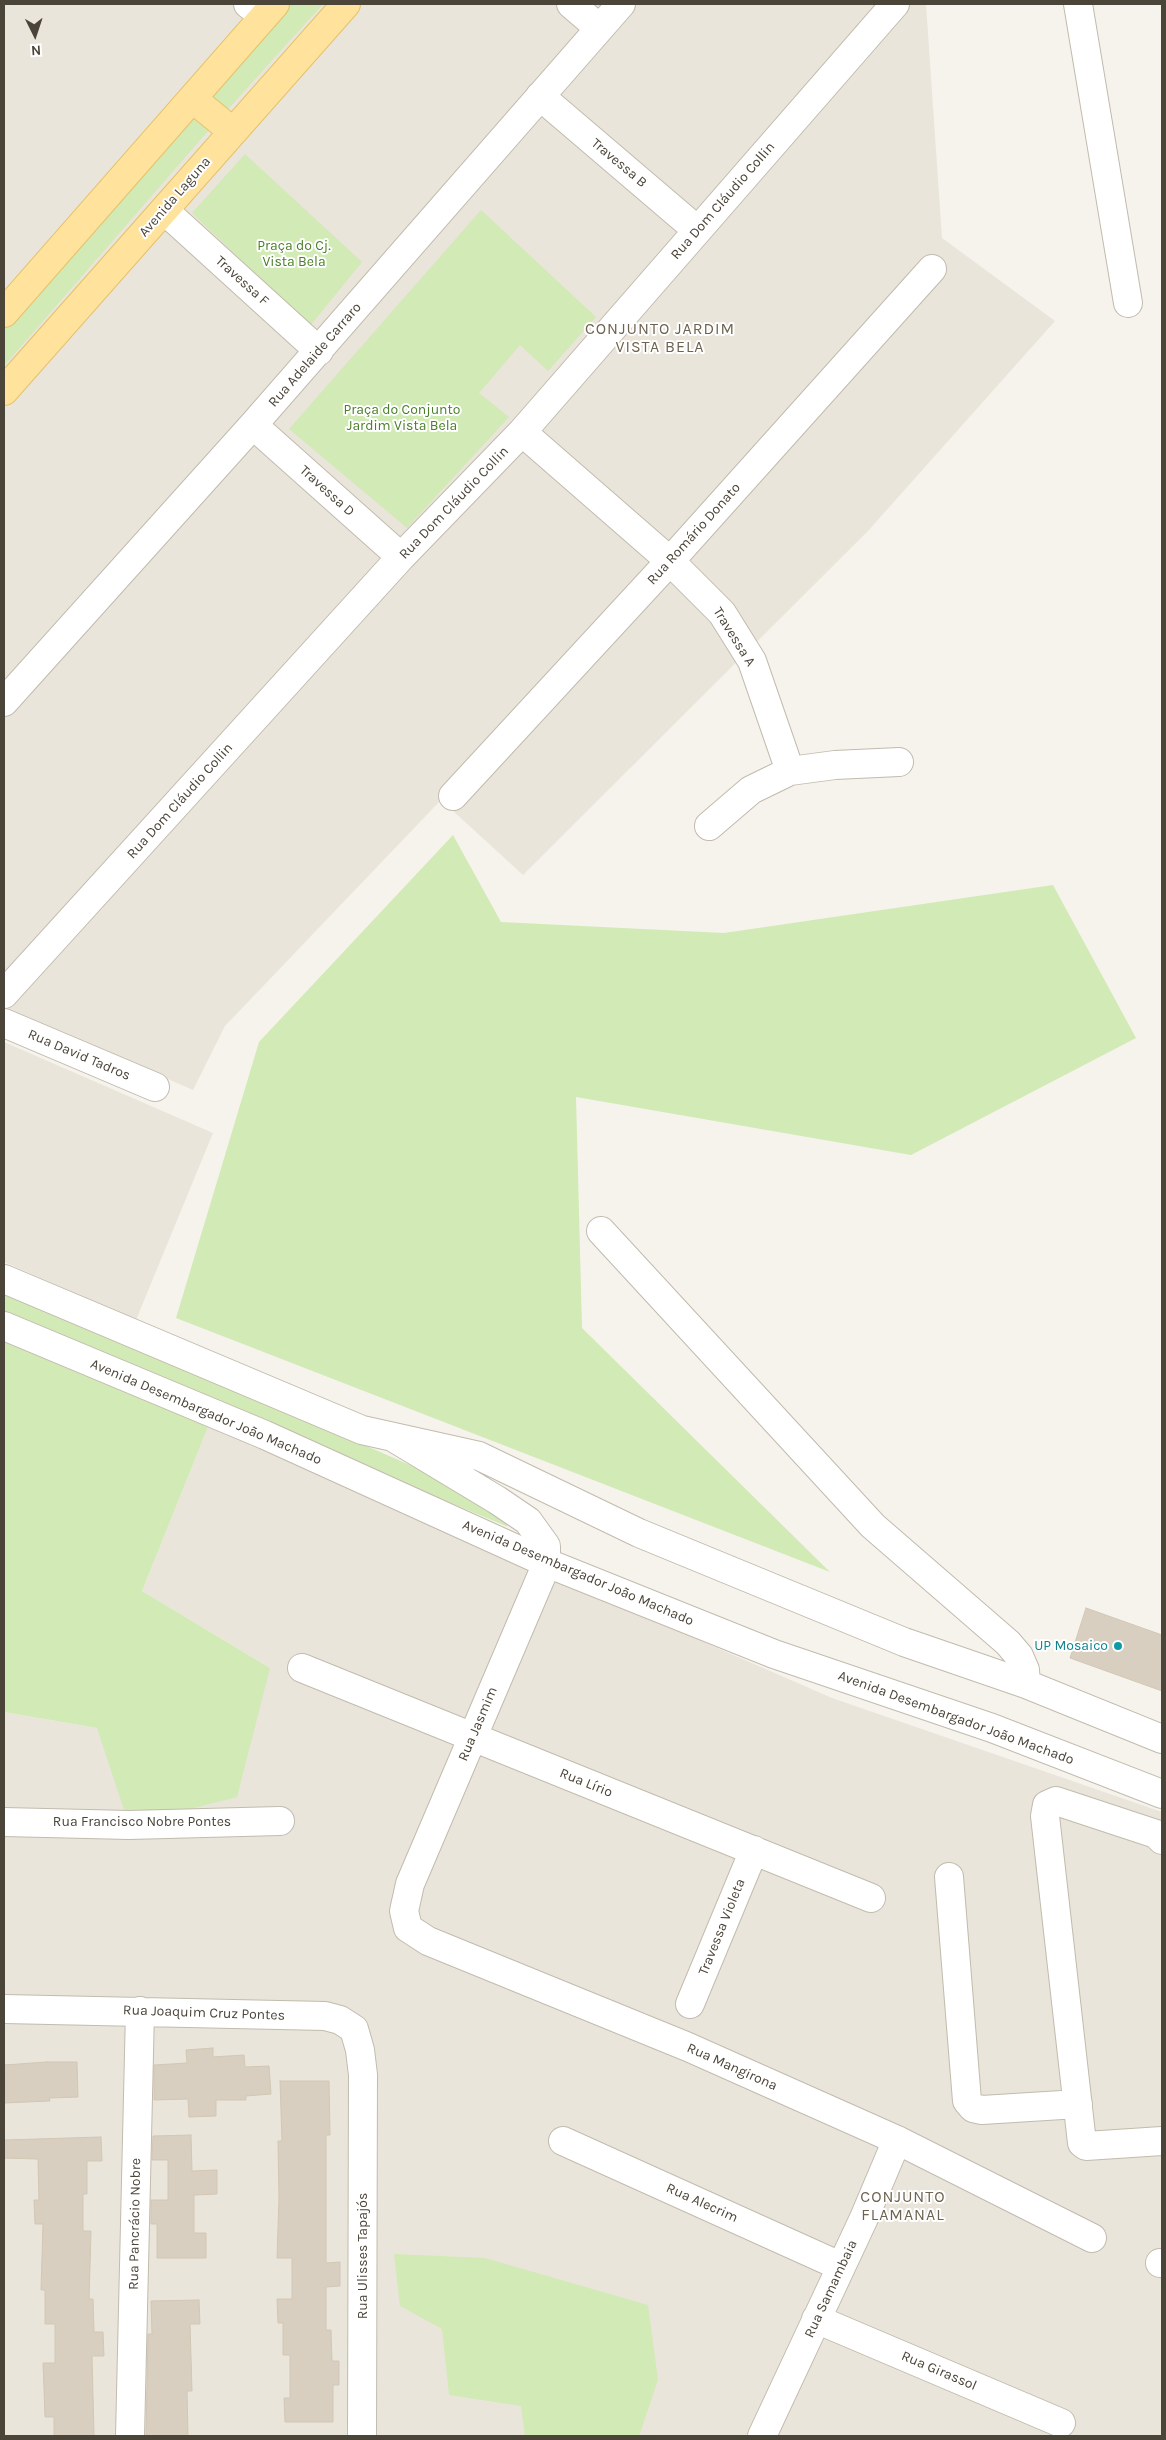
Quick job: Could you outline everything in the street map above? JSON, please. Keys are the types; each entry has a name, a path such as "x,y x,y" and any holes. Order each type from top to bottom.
{"main road":[{"name":"Avenida Laguna","path":"4,391 346,4"},
{"path":"4,313 193,99 262,8"},
{"path":"193,99 232,131"}],"street":[{"path":"571,4 599,28"},
{"name":"Rua Adelaide Carraro","path":"4,702 319,350 621,4"},
{"name":"Rua Dom Cláudio Collin","path":"4,994 401,557 522,432 895,4"},
{"path":"1078,4 1128,303"},
{"name":"Travessa B","path":"540,96 698,230"},
{"name":"Travessa F","path":"165,210 319,350"},
{"name":"Rua Romário Donato","path":"453,796 670,561 932,269"},
{"name":"Travessa D","path":"252,425 401,557"},
{"name":"Travessa A","path":"522,432 670,561 722,613 752,661 790,771"},
{"path":"709,826 751,790 790,771 835,765 899,762"},
{"name":"Rua David Tadros","path":"4,1023 155,1087"},
{"path":"601,1231 873,1526 1008,1643 1019,1656 1025,1670 1026,1684"},
{"path":"4,1279 362,1430 479,1456 639,1532 904,1642 1026,1684 1162,1739"},
{"name":"Avenida Desembargador João Machado","path":"4,1326 265,1435 546,1563 774,1654 992,1728 1162,1794"},
{"path":"394,1438 497,1500 528,1521 546,1546 546,1563"},
{"name":"Rua Jasmim","path":"410,1884 546,1563"},
{"name":"Rua Lírio","path":"302,1668 871,1898"},
{"path":"1162,1840 1156,1834 1056,1801 1047,1806 1045,1816 1082,2143 1086,2146 1162,2140"},
{"name":"Rua Francisco Nobre Pontes","path":"4,1822 129,1825 280,1821"},
{"name":"Travessa Violeta","path":"690,2004 754,1850"},
{"path":"948,1877 967,2101 972,2108 982,2110 1078,2104"},
{"name":"Rua Mangirona","path":"410,1884 404,1906 406,1922 408,1928 428,1941 688,2047 897,2140 1092,2238"},
{"name":"Rua Joaquim Cruz Pontes","path":"4,2009 325,2016 340,2020 354,2030 357,2037 363,2075"},
{"name":"Rua Pancrácio Nobre","path":"130,2436 140,2011"},
{"name":"Rua Ulisses Tapajós","path":"362,2436 363,2075"},
{"name":"Rua Samambaia","path":"762,2436 864,2218 897,2140"},
{"name":"Rua Alecrim","path":"563,2141 840,2266"},
{"name":"Rua Girassol","path":"816,2320 1061,2423"}],"shaded area":[{"name":"CONJUNTO JARDIM VISTA BELA","path":"4,4 926,4 942,238 1055,321 868,531 523,875 441,800 225,1026 193,1090 4,1008"},
{"path":"4,1042 213,1133 136,1320 4,1262"},
{"name":"CONJUNTO FLAMANAL","path":"212,1417 534,1568 832,1698 1162,1812 1162,2436 4,2436 4,1712 97,1728 270,1668 142,1591"}],"green space":[{"path":"287,4 323,4 201,139 4,366 4,328 187,125"},
{"name":"Praça do Cj. Vista Bela","path":"245,154 362,262 310,326 192,213"},
{"name":"Praça do Conjunto Jardim Vista Bela","path":"481,210 596,317 548,371 520,345 479,393 509,417 407,528 289,429"},
{"path":"453,835 501,922 724,933 1053,885 1136,1038 911,1155 576,1097 582,1328 830,1572 176,1318 259,1042"},
{"path":"4,1288 488,1499 508,1527 4,1315"},
{"path":"4,1336 212,1417 142,1591 270,1668 237,1797 129,1825 97,1728 4,1712"},
{"path":"394,2254 485,2258 648,2305 658,2380 639,2436 525,2436 521,2406 449,2395 442,2329 400,2306"}],"building":[{"name":"UP Mosaico","path":"1086,1608 1162,1635 1162,1691 1070,1658"},
{"path":"213,2048 213,2057 244,2055 245,2067 269,2066 271,2094 246,2096 246,2100 216,2100 216,2116 189,2117 188,2099 154,2100 154,2065 187,2063 186,2050"},
{"path":"77,2062 78,2097 49,2098 50,2101 4,2103 4,2065"},
{"path":"280,2081 329,2081 330,2135 326,2135 326,2263 340,2262 340,2286 326,2287 326,2330 331,2330 332,2361 339,2361 339,2385 333,2385 333,2422 285,2422 284,2398 290,2398 290,2355 283,2355 283,2323 278,2323 277,2299 292,2299 292,2258 277,2258 278,2141 282,2141"},
{"path":"191,2135 192,2171 217,2170 217,2194 194,2195 194,2233 206,2233 206,2258 157,2258 157,2224 151,2224 151,2200 168,2200 168,2160 152,2160 153,2136"},
{"path":"101,2137 102,2161 87,2161 87,2194 83,2194 83,2231 91,2231 89,2299 93,2299 94,2332 103,2332 104,2356 92,2356 94,2436 54,2436 54,2417 45,2417 43,2363 55,2363 55,2324 45,2324 45,2290 41,2290 43,2224 35,2224 34,2200 39,2200 38,2159 4,2158 4,2140"},
{"path":"199,2300 200,2324 190,2324 192,2391 187,2391 188,2436 146,2436 148,2334 152,2334 151,2301"}],"place":[{"name":"UP Mosaico","path":"1118,1646"}],"district":[{"name":"CONJUNTO JARDIM VISTA BELA","path":"660,338"},
{"name":"CONJUNTO FLAMANAL","path":"903,2206"}]}
